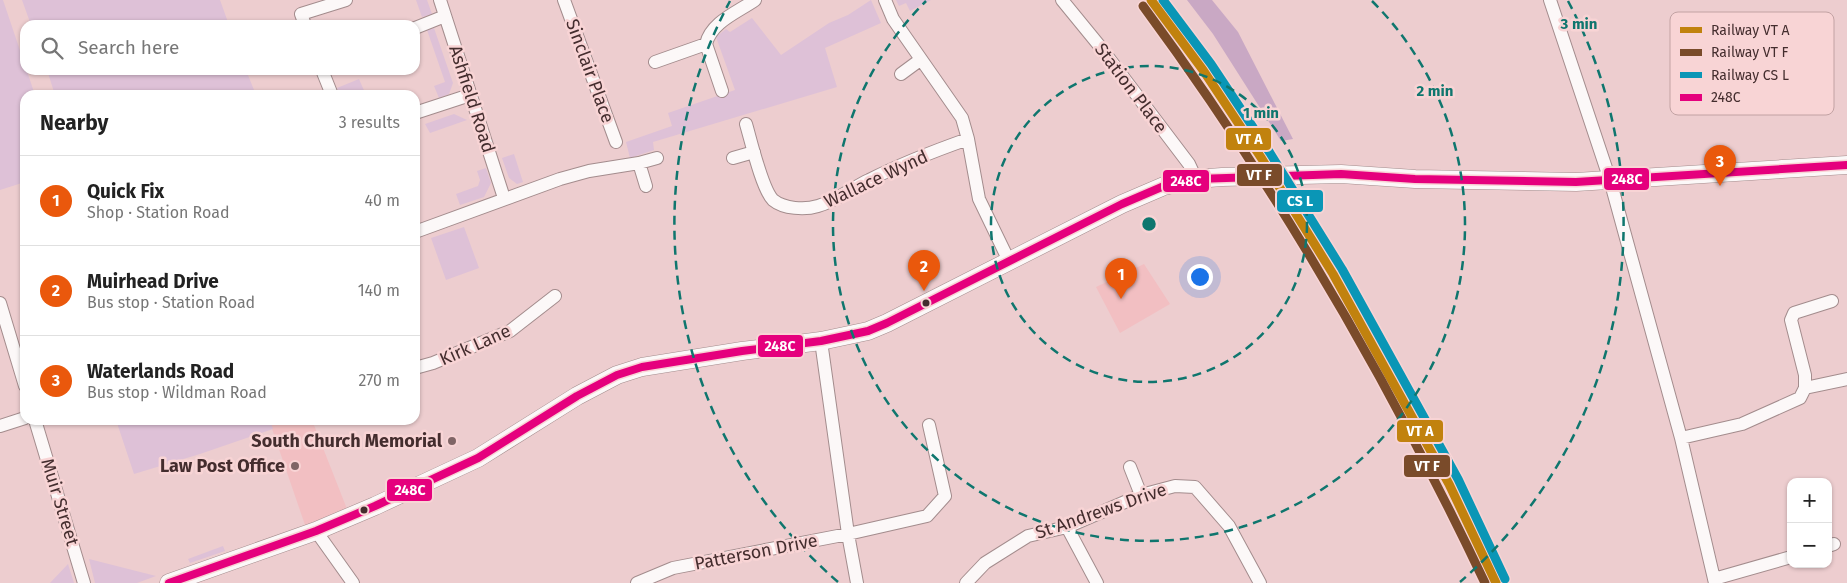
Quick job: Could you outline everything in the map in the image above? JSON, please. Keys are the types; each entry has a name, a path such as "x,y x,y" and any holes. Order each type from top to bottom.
{"main road":[{"path":"170,583 316,531 478,458 577,396 617,375 642,367 821,341 868,331 887,324 1009,260 1164,186 1196,179 1222,177 1341,174 1576,182 1847,165"}],"street":[{"path":"303,20 300,14 346,0"},
{"name":"Ashfield Road","path":"440,0 504,198"},
{"name":"Sinclair Place","path":"564,0 616,142"},
{"path":"885,0 892,19 962,118 968,139 979,199 1009,260"},
{"name":"Station Place","path":"1062,0 1098,44 1189,164 1196,179"},
{"path":"1550,0 1610,180 1681,438 1714,581 1787,558"},
{"path":"722,91 706,44 708,36 712,30 749,2"},
{"path":"420,26 445,16"},
{"path":"655,62 706,44"},
{"path":"901,74 920,60"},
{"path":"324,75 330,90"},
{"path":"420,111 470,95"},
{"name":"Wallace Wynd","path":"746,124 766,188 773,200 804,209 818,206 892,169 968,139"},
{"path":"733,158 754,152"},
{"path":"420,230 560,178 657,158"},
{"path":"639,163 646,186"},
{"name":"Kirk Lane","path":"420,367 510,332 555,296"},
{"path":"1681,438 1742,424 1800,398 1805,388 1805,375 1790,320 1794,313 1832,301"},
{"path":"0,303 20,368"},
{"path":"13,344 20,341"},
{"path":"821,341 848,534 857,583"},
{"path":"1805,388 1847,379"},
{"path":"0,426 20,420"},
{"name":"Muir Street","path":"37,425 84,583"},
{"name":"Patterson Drive","path":"636,583 673,568 848,534 927,516 945,496 929,425"},
{"path":"1130,467 1141,495"},
{"name":"St Andrews Drive","path":"966,583 985,564 1028,536 1067,527 1141,495 1175,486 1195,487 1229,526 1260,583"},
{"path":"1067,527 1097,583"},
{"path":"316,531 354,583"}],"shaded area":[{"path":"0,0 3,0 20,50 20,75 28,75 33,90 20,90 20,184 0,190"},
{"path":"22,0 220,0 227,20 29,20"},
{"path":"416,0 427,0 432,14 422,17"},
{"path":"871,0 881,23 825,48 837,87 653,142 654,150 630,158 626,142 672,126 668,113 735,90 716,37 726,29 730,32 752,18 781,55 829,23 848,15"},
{"path":"896,0 931,0 910,11 906,3 899,6"},
{"path":"1187,0 1212,0 1238,32 1293,139 1281,141 1213,34"},
{"path":"434,28 453,83 449,94 439,98 434,86 445,82 427,30"},
{"path":"49,75 248,75 254,90 53,90"},
{"path":"359,79 364,90 338,90 337,88"},
{"path":"454,114 467,120 430,133 425,124"},
{"path":"514,154 523,182 517,184 509,178 502,158"},
{"path":"486,168 491,183 484,197 460,205 456,194 478,186 480,180 477,171"},
{"path":"464,227 479,268 446,280 431,238"},
{"path":"1144,264 1170,304 1120,333 1096,287"},
{"path":"118,425 272,425 273,429 134,474"},
{"path":"271,425 314,425 347,509 305,525"},
{"path":"223,546 225,551 190,563 188,559"},
{"path":"89,559 156,576 137,583 95,583"},
{"path":"68,564 74,583 50,583"}],"transit line":[{"path":"1151,0 1203,70 1262,159 1333,274 1449,484 1496,583"},
{"path":"1163,0 1211,64 1270,153 1342,269 1458,479 1505,579"},
{"path":"1143,6 1239,144 1328,286 1410,433 1485,583"},
{"name":"248C","path":"169,583 316,531 375,506 478,458 577,396 617,375 642,367 821,341 868,331 1122,204 1164,186 1196,179 1341,174 1415,179 1576,182 1847,165"}],"place":[{"name":"Waterlands Road","path":"1720,186"},
{"name":"Muirhead Drive","path":"924,291"},
{"name":"Quick Fix","path":"1121,299"},
{"name":"South Church Memorial","path":"452,441"},
{"name":"Law Post Office","path":"295,466"}]}
